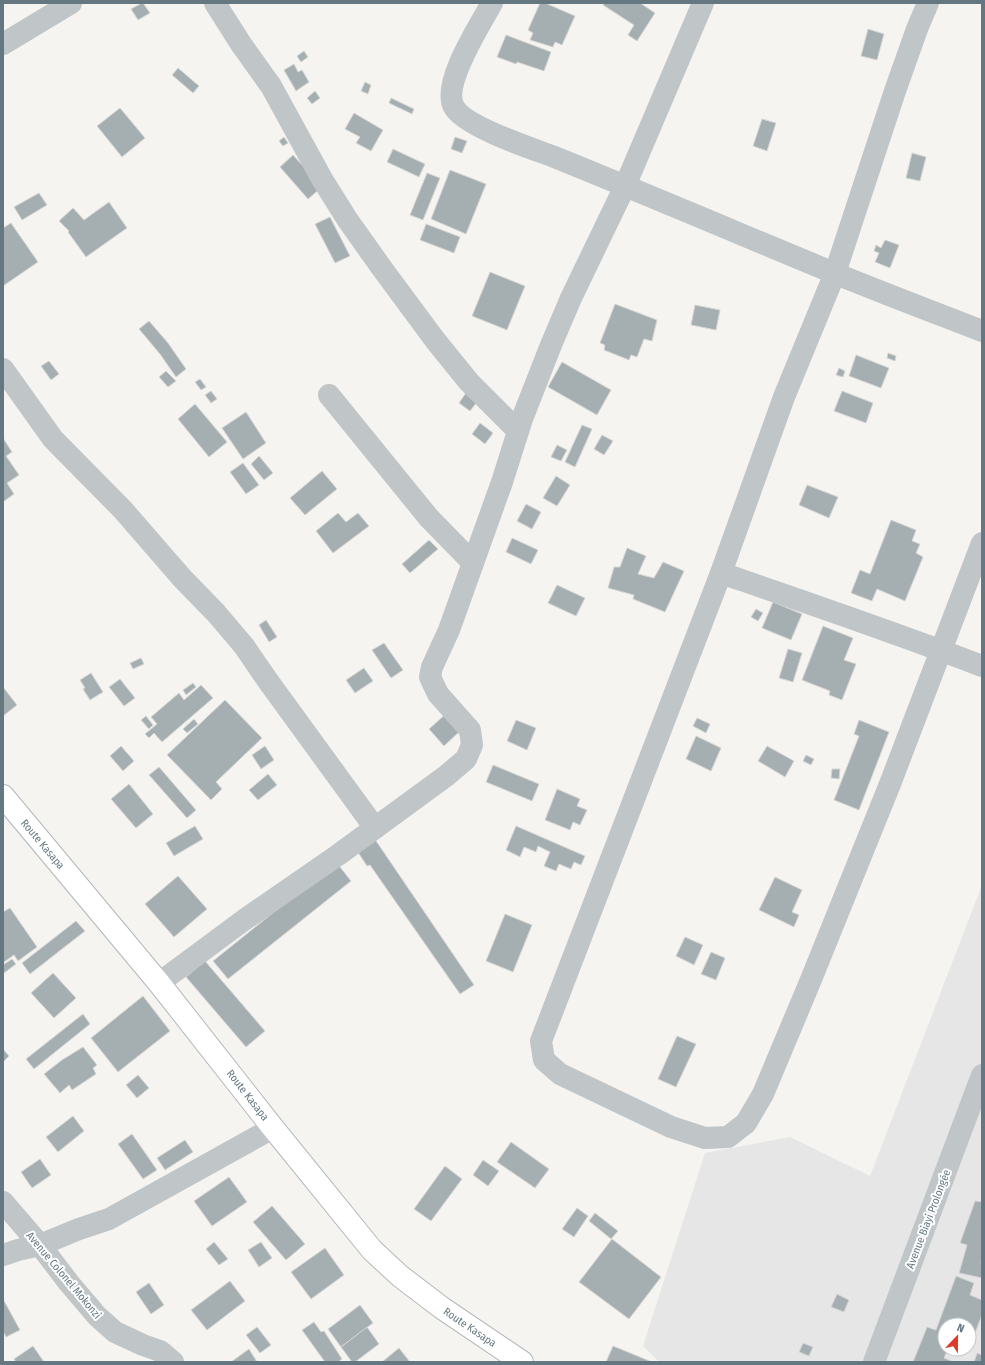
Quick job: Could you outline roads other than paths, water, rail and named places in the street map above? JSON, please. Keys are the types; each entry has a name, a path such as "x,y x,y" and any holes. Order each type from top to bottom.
{"main road":[{"name":"Route Kasapa","path":"3,796 159,983 273,1128 372,1250 400,1276 442,1308 522,1362"}],"street":[{"path":"3,44 71,3"},
{"path":"215,3 240,44 271,86 326,185 381,268 435,340 469,382 518,432"},
{"path":"492,3 457,67 450,94 454,108 466,119 491,132 835,273 982,331"},
{"path":"159,983 244,920 375,828 446,776 466,759 472,745 470,730 438,694 430,677 432,667 449,630 502,482 522,419 566,312 625,186 703,3"},
{"path":"928,3 917,28 894,91 835,273 784,397 721,573 541,1041 544,1060 560,1074 671,1127 705,1138 728,1136 746,1123 760,1100 810,982 890,784 982,543"},
{"path":"3,369 53,439 123,510 244,646 272,688 375,828"},
{"path":"329,395 429,518 473,563"},
{"path":"721,573 941,650 982,666"},
{"name":"Avenue Biayi Prolongée","path":"874,1362 982,1075"},
{"path":"3,1256 18,1250 40,1245 79,1229 109,1219 273,1128"},
{"name":"Avenue Colonel Mokonzi","path":"3,1202 97,1316 115,1332 160,1351 173,1362"}]}
